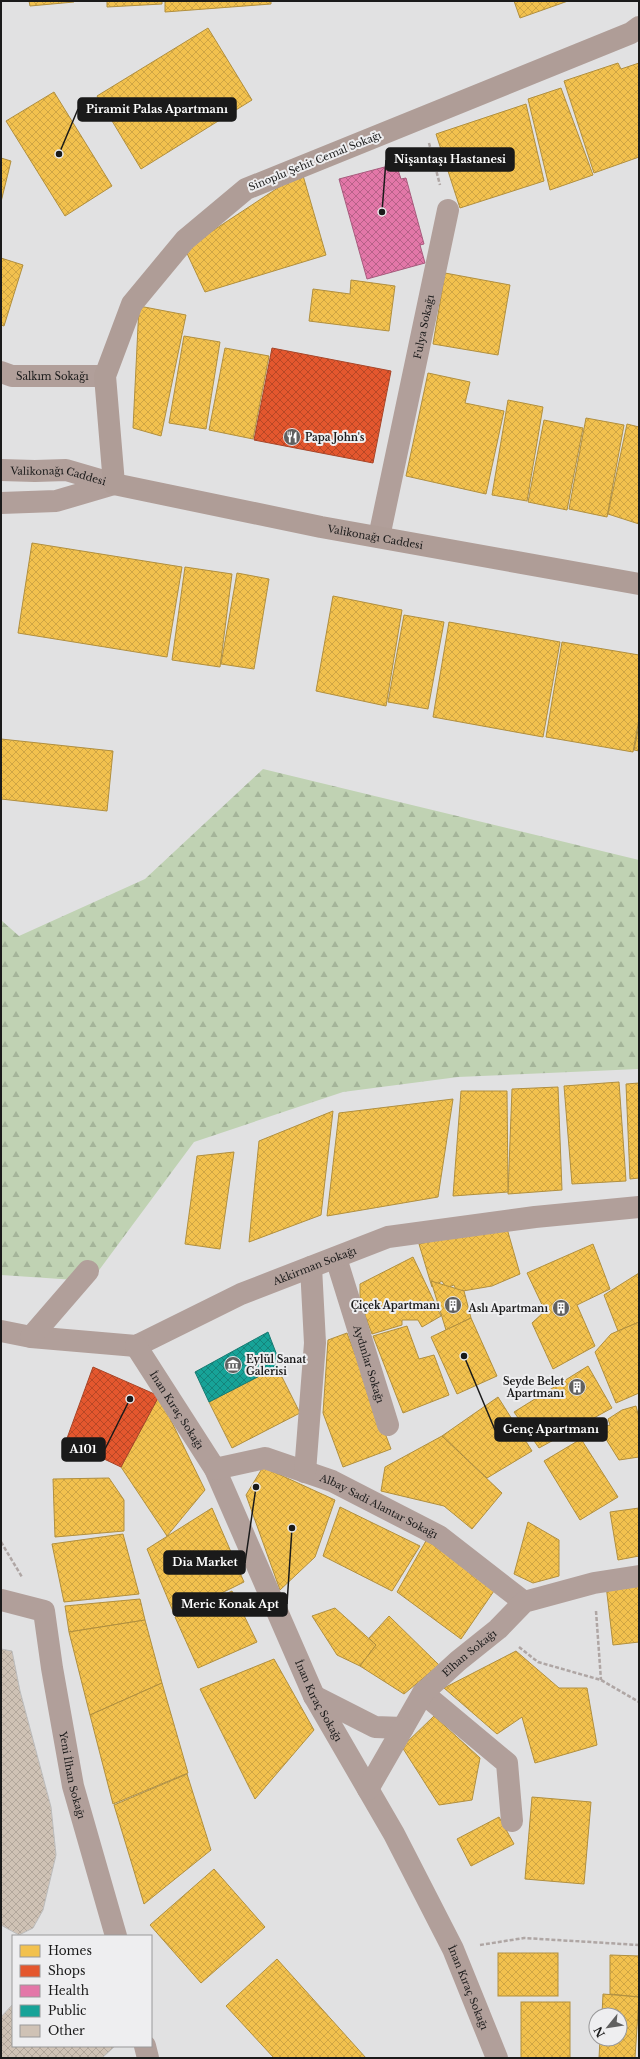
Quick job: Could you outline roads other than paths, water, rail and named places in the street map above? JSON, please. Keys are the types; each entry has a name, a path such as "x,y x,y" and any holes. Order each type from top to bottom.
{"street":[{"name":"Sinoplu Şehit Cemal Sokağı","path":"114,484 105,376 132,304 185,240 246,189 631,33 639,27"},
{"name":"Fulya Sokağı","path":"379,537 448,210"},
{"name":"Salkım Sokağı","path":"1,372 12,376 105,376"},
{"name":"Valikonağı Caddesi","path":"1,470 66,470 114,484 379,537 639,584"},
{"name":"Valikonağı Caddesi","path":"1,503 56,501 114,484"},
{"name":"Akkirman Sokağı","path":"136,1346 241,1294 388,1237 535,1217 639,1207"},
{"name":"Aydınlar Sokağı","path":"336,1258 388,1425"},
{"path":"305,1472 315,1343 311,1267"},
{"path":"31,1337 88,1271"},
{"path":"1,1331 31,1337 136,1346"},
{"name":"İnan Kıraç Sokağı","path":"136,1346 215,1469 314,1696 394,1834 453,1949 497,2058"},
{"name":"Albay Sadi Alantar Sokağı","path":"215,1469 265,1458 332,1481 439,1536 524,1602"},
{"path":"524,1602 594,1583 639,1576"},
{"name":"Yeni İlhan Sokağı","path":"1,1600 44,1611 73,1786 116,1935"},
{"name":"Elhan Sokağı","path":"368,1788 423,1694 458,1661 498,1629 524,1602"},
{"path":"423,1694 507,1763 512,1821"},
{"path":"314,1696 375,1727 403,1728"},
{"path":"145,2047 148,2058"}],"place":[{"name":"Piramit Palas Apartmanı","path":"59,154"},
{"name":"Nişantaşı Hastanesi","path":"382,212"},
{"name":"Papa John's","path":"292,437"},
{"name":"Çiçek Apartmanı","path":"453,1305"},
{"name":"Aslı Apartmanı","path":"561,1308"},
{"name":"Genç Apartmanı","path":"464,1356"},
{"name":"Eylül Sanat Galerisi","path":"233,1365"},
{"name":"Seyde Belet Apartmanı","path":"577,1387"},
{"name":"A101","path":"130,1399"},
{"name":"Dia Market","path":"256,1487"},
{"name":"Meric Konak Apt","path":"292,1528"}]}
